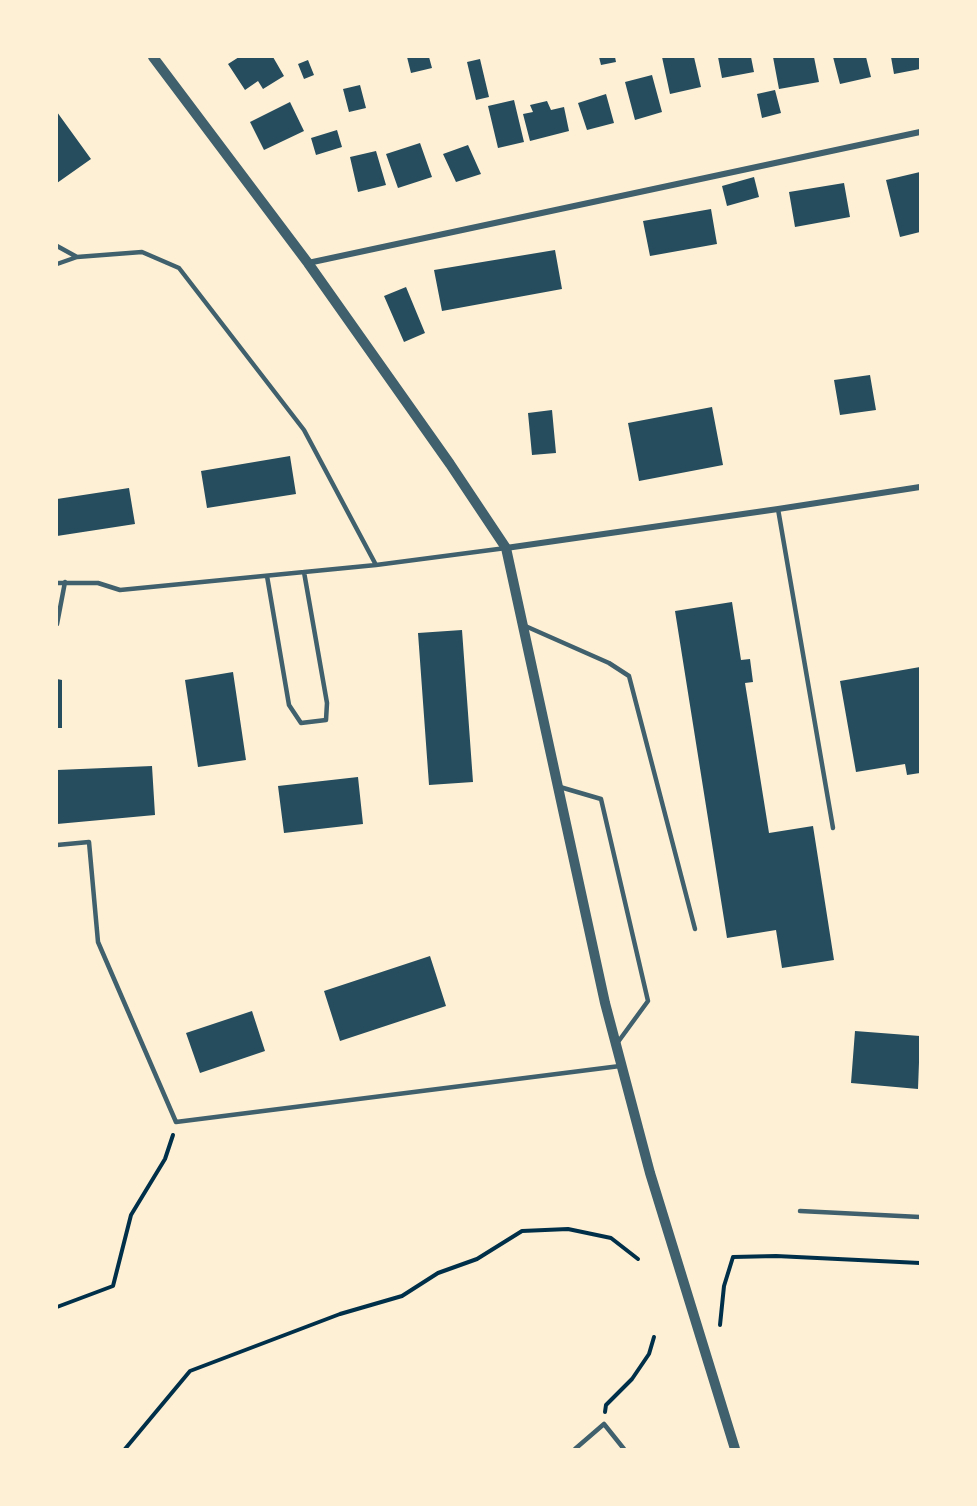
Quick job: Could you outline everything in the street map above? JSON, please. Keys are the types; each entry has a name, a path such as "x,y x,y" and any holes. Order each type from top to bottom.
{"street":[{"path":"153,57 308,263 450,464 506,548 605,1003 650,1173 735,1449"},
{"path":"308,263 920,132"},
{"path":"506,548 920,487"}],"lane":[{"path":"57,246 77,257"},
{"path":"57,264 77,257 142,252 179,268 304,430 376,565"},
{"path":"778,509 833,828"},
{"path":"57,583 98,583 120,590 376,565 506,548"},
{"path":"267,576 289,705 301,723 326,720 327,703 304,572"},
{"path":"57,624 65,582"},
{"path":"524,625 609,663 628,676 695,929"},
{"path":"558,786 601,800 648,1001 616,1044"},
{"path":"57,845 89,843 98,942 176,1122 623,1066"},
{"path":"800,1211 920,1217"},
{"path":"575,1449 604,1424 624,1449"}],"path":[{"path":"57,1307 113,1286 131,1215 165,1159 176,1122"},
{"path":"125,1449 190,1371 340,1314 402,1296 438,1272 477,1259 522,1231 568,1229 611,1238 638,1259"},
{"path":"720,1325 724,1286 733,1257 776,1256 920,1263"},
{"path":"604,1424 606,1405 632,1379 649,1353 654,1337"}],"building":[{"path":"239,57 273,57 284,76 263,89 258,81 245,90 228,64"},
{"path":"407,57 429,57 432,68 411,73"},
{"path":"599,57 615,57 616,62 601,65"},
{"path":"662,57 694,57 701,87 670,94"},
{"path":"718,57 751,57 754,72 722,78"},
{"path":"773,57 814,57 819,82 779,89"},
{"path":"833,57 866,57 871,77 840,84"},
{"path":"891,57 920,57 920,69 894,74"},
{"path":"480,59 489,97 476,100 467,62"},
{"path":"308,60 314,75 304,79 298,64"},
{"path":"652,75 662,112 635,120 625,82"},
{"path":"360,85 366,108 349,112 343,89"},
{"path":"775,90 781,113 762,118 757,94"},
{"path":"606,94 614,123 587,130 578,103"},
{"path":"514,100 524,142 498,148 488,106"},
{"path":"547,101 551,110 564,107 569,131 530,141 523,114 533,112 530,105"},
{"path":"290,102 304,131 264,150 250,122"},
{"path":"57,112 91,159 57,183"},
{"path":"337,130 342,147 316,155 311,138"},
{"path":"420,143 432,177 398,188 386,154"},
{"path":"468,145 481,174 456,182 443,154"},
{"path":"376,151 386,185 358,192 350,157"},
{"path":"920,172 920,232 900,237 886,180"},
{"path":"754,177 759,197 727,206 722,186"},
{"path":"844,183 850,217 795,227 789,192"},
{"path":"711,209 717,244 650,256 643,221"},
{"path":"555,250 562,289 442,311 434,270"},
{"path":"406,287 425,333 404,342 384,296"},
{"path":"870,375 876,410 840,415 834,380"},
{"path":"712,407 723,465 639,481 628,423"},
{"path":"552,410 556,453 532,455 528,413"},
{"path":"290,456 296,494 207,508 201,471"},
{"path":"129,488 135,524 57,536 57,499"},
{"path":"732,602 741,660 750,659 753,682 745,683 769,833 813,826 834,960 782,968 776,930 727,938 675,611"},
{"path":"462,630 473,782 429,785 418,633"},
{"path":"920,667 920,773 907,775 905,764 856,772 840,681"},
{"path":"233,672 246,760 198,767 185,680"},
{"path":"57,679 62,680 62,728 57,728"},
{"path":"152,766 155,815 57,824 57,770"},
{"path":"358,777 363,824 284,833 278,786"},
{"path":"430,956 446,1006 340,1041 324,991"},
{"path":"252,1011 265,1051 200,1073 186,1033"},
{"path":"855,1031 920,1036 918,1089 851,1083"}]}
